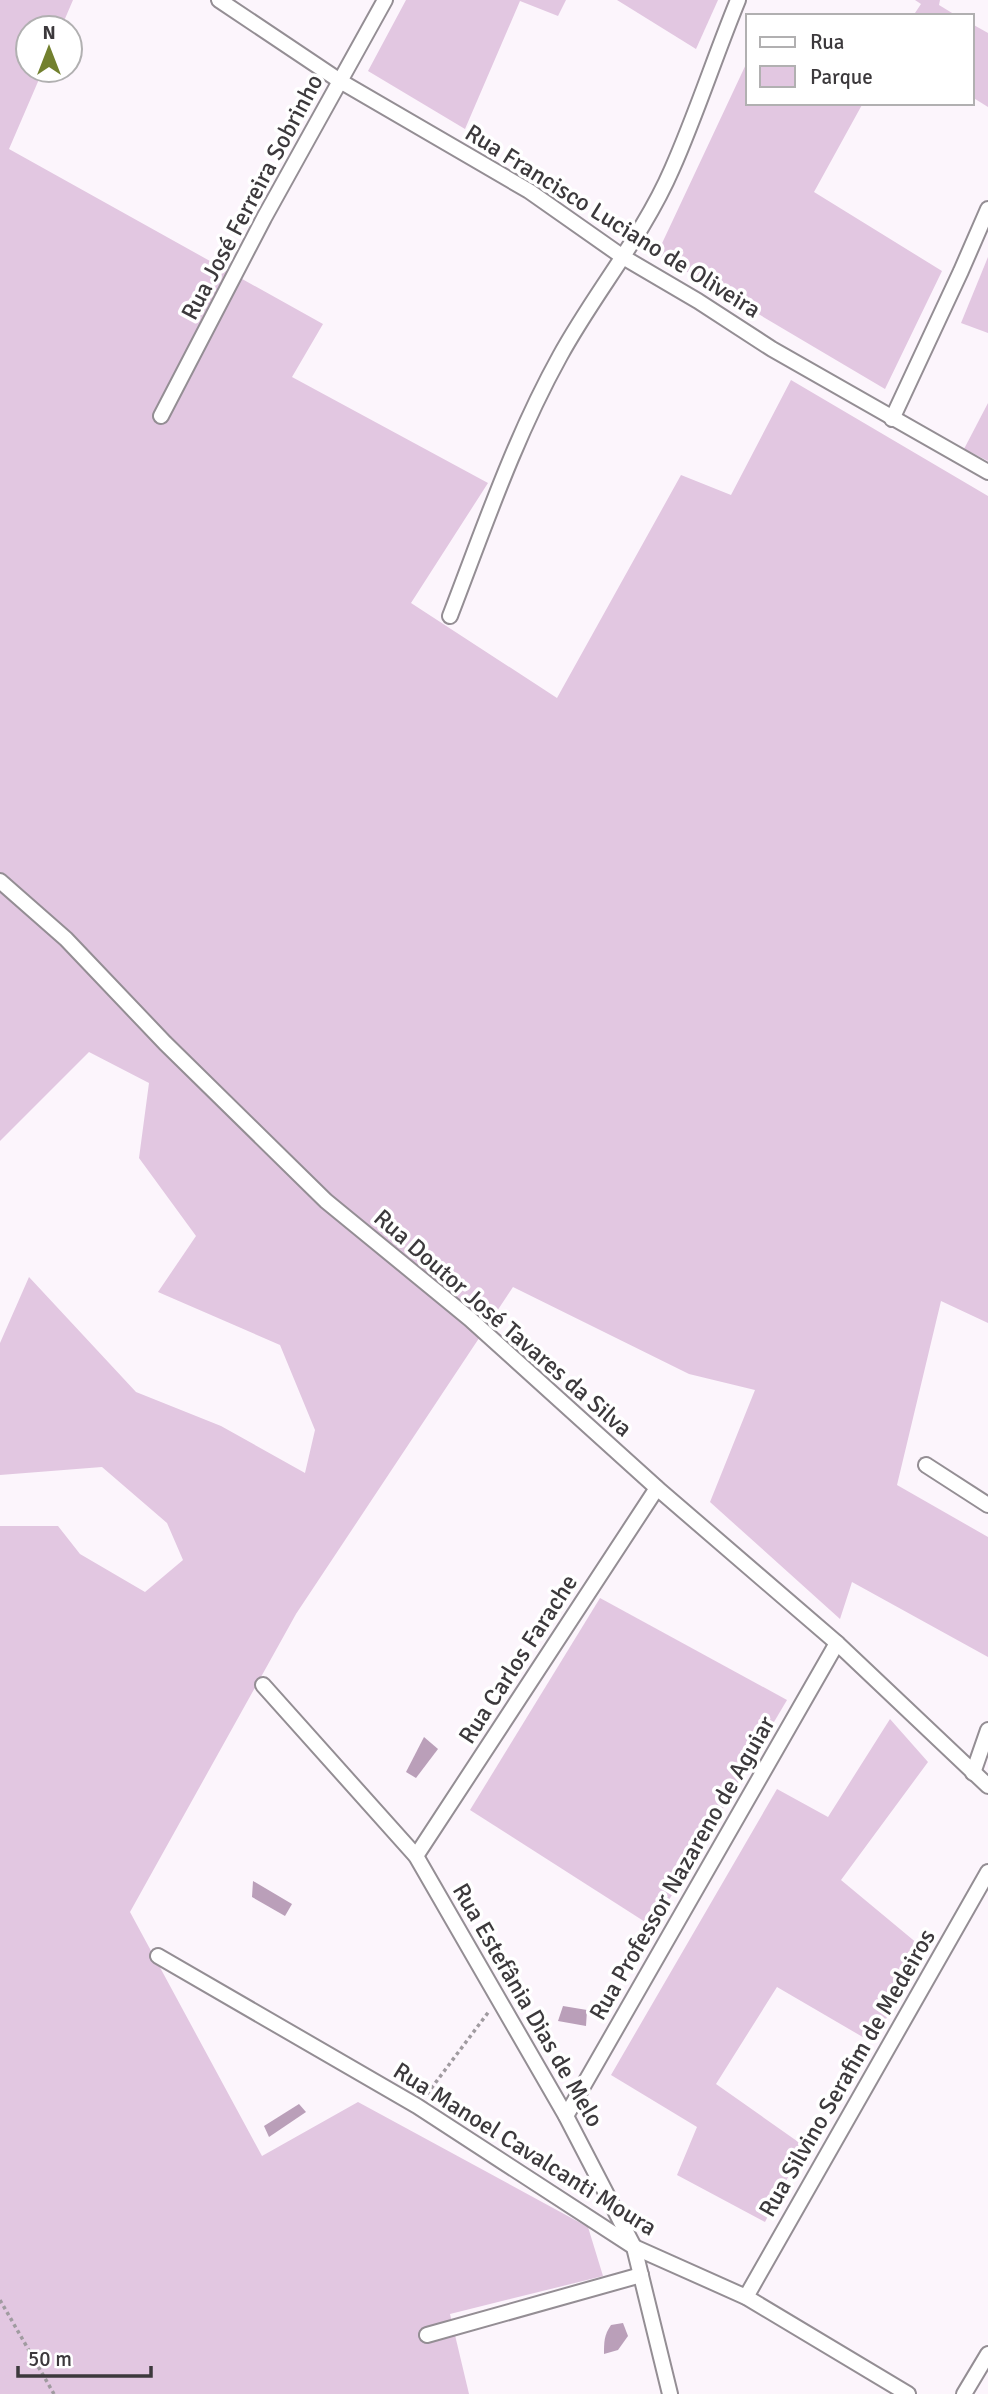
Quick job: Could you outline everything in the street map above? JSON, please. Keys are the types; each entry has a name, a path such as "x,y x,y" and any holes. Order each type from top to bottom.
{"street":[{"name":"Rua Francisco Luciano de Oliveira","path":"219,0 340,81 529,191 623,257 772,349 988,472"},
{"name":"Rua José Ferreira Sobrinho","path":"161,416 264,218 385,0"},
{"path":"450,616 507,466 537,401 561,354 637,238 672,169 737,0"},
{"path":"892,419 988,209"},
{"name":"Rua Doutor José Tavares da Silva","path":"0,881 66,939 165,1043 326,1201 470,1319 657,1488 837,1643 988,1786"},
{"path":"926,1465 988,1505"},
{"name":"Rua Carlos Farache","path":"416,1856 657,1488"},
{"name":"Rua Professor Nazareno de Aguiar","path":"566,2116 837,1643"},
{"name":"Rua Estefânia Dias de Melo","path":"264,1685 416,1856 566,2116 634,2247 670,2394"},
{"path":"973,1773 988,1730"},
{"name":"Rua Silvino Serafim de Medeiros","path":"746,2297 988,1872"},
{"name":"Rua Manoel Cavalcanti Moura","path":"158,1956 417,2106 634,2247 746,2297 908,2394"},
{"path":"427,2335 641,2275"},
{"path":"964,2394 988,2354"}],"path":[{"path":"417,2106 498,1998"},
{"path":"0,2300 54,2394"}],"green space":[{"path":"0,0 73,0 67,14 14,14 14,84 37,84 9,149 323,324 292,377 488,483 411,603 557,698 681,475 731,495 791,380 988,496 988,1323 941,1301 897,1485 988,1537 988,1657 852,1582 840,1619 710,1502 755,1390 689,1374 513,1287 296,1614 130,1912 262,2156 358,2102 588,2227 603,2276 450,2314 469,2394 0,2394 0,1526 58,1526 80,1554 145,1592 183,1560 167,1523 102,1467 0,1475 0,1343 29,1277 136,1392 221,1426 305,1473 315,1430 280,1345 158,1292 196,1236 139,1158 149,1083 89,1052 0,1141"},
{"path":"406,0 566,0 558,16 520,1 465,129 368,71"},
{"path":"617,0 718,0 696,49"},
{"path":"915,0 940,0 939,5 954,14 914,14 921,4"},
{"path":"974,25 988,33 988,107 974,98"},
{"path":"746,64 746,105 862,105 814,192 942,271 885,389 657,254"},
{"path":"988,257 988,333 961,323"},
{"path":"988,403 988,461 964,449"},
{"path":"600,1598 787,1700 653,1927 470,1810"},
{"path":"890,1719 928,1762 841,1880 924,1949 873,2043 777,1987 716,2084 804,2146 765,2222 677,2175 697,2127 611,2075 777,1789 828,1817"}],"shaded area":[{"path":"424,1737 438,1749 416,1778 406,1772"},
{"path":"253,1881 292,1904 285,1916 252,1897"},
{"path":"563,2006 587,2010 586,2026 558,2021"},
{"path":"299,2104 306,2112 269,2137 264,2126"},
{"path":"623,2323 628,2336 618,2350 604,2354 605,2339 611,2325"}]}
